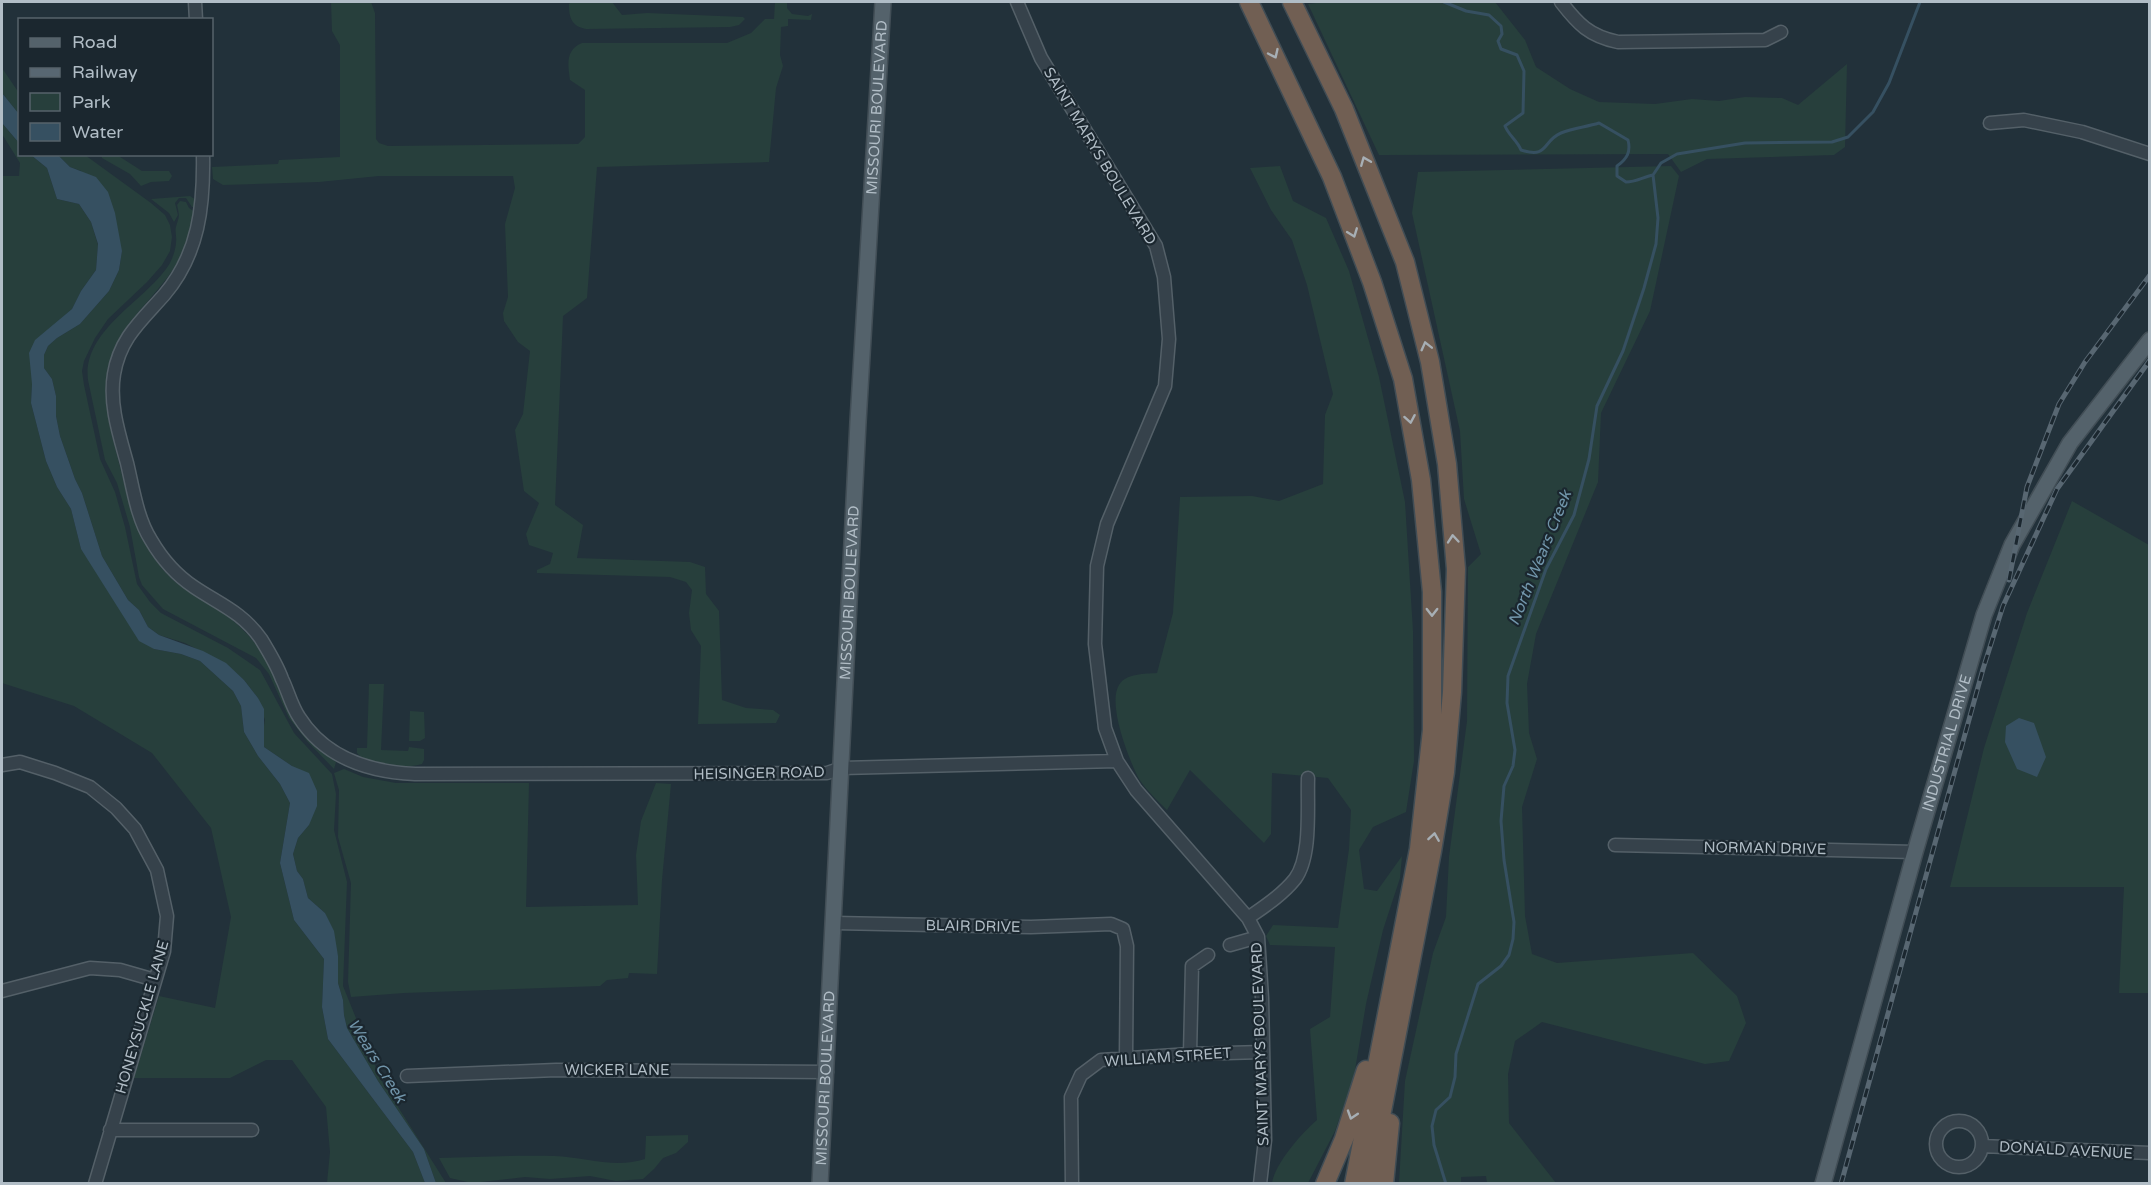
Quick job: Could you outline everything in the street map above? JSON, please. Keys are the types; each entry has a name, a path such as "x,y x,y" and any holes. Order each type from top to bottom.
{"highway":[{"path":"1249,2 1332,177 1372,282 1403,379 1421,480 1432,592 1432,730 1419,849 1354,1184"},
{"path":"1292,2 1344,109 1405,262 1430,362 1447,464 1456,570 1452,692 1445,771 1432,851 1368,1184"},
{"path":"1325,1184 1344,1139 1395,980"},
{"path":"1384,1184 1403,1003"}],"main road":[{"name":"MISSOURI BOULEVARD","path":"820,1184 862,357 883,2"},
{"name":"INDUSTRIAL DRIVE","path":"1823,1184 1915,852 1984,615 2012,545 2070,443 2150,340"}],"street":[{"path":"195,2 196,18"},
{"name":"SAINT MARYS BOULEVARD","path":"1017,2 1041,58 1156,246 1164,277 1169,339 1165,386 1107,524 1096,566 1096,654 1105,728 1117,761 1136,790 1248,918 1258,937 1265,1140 1260,1184"},
{"path":"1561,2 1574,20 1587,30 1601,38 1618,42 1765,40 1781,32"},
{"path":"1990,123 2024,120 2082,132 2150,154"},
{"name":"HEISINGER ROAD","path":"203,156 204,194 192,247 180,272 165,294 128,335 114,374 114,414 143,525 154,545 170,566 196,588 235,612 259,636 272,656 298,716 324,745 342,758 373,770 437,774 827,773 842,768 1117,761"},
{"name":"HONEYSUCKLE LANE","path":"2,765 20,762 90,787 116,808 135,829 157,870 167,916 164,951 95,1184"},
{"path":"1248,918 1277,898 1295,878 1301,866 1306,841 1308,778"},
{"name":"NORMAN DRIVE","path":"1615,845 1915,852"},
{"name":"BLAIR DRIVE","path":"835,923 1030,927 1111,924 1123,929 1127,946 1126,1057"},
{"path":"1230,945 1258,937"},
{"path":"1190,1053 1192,966 1208,955"},
{"path":"2,991 90,968 120,970 155,980"},
{"name":"WILLIAM STREET","path":"1072,1184 1071,1097 1081,1075 1101,1059 1190,1053 1263,1052"},
{"name":"WICKER LANE","path":"407,1076 556,1070 826,1072"},
{"path":"110,1130 252,1130"},
{"name":"DONALD AVENUE","path":"1982,1146 2150,1153"}],"green space":[{"path":"331,2 371,2 375,13 376,139 379,143 388,146 578,144 585,137 585,90 570,80 568,64 570,54 582,43 727,43 751,33 765,19 774,19 775,2 787,2 787,8 792,14 808,16 812,14 811,20 788,19 788,26 781,27 780,55 783,66 776,88 769,162 597,167 587,298 563,316 555,505 583,525 577,558 690,562 705,567 706,594 719,611 722,700 746,708 773,710 780,715 776,723 698,724 701,646 691,630 689,613 692,590 686,582 670,577 537,573 537,570 550,564 553,553 529,545 526,534 539,503 524,491 515,430 523,414 530,351 518,342 504,321 503,313 508,297 505,224 515,188 513,176 379,176 319,182 223,185 213,179 212,167 278,164 279,160 340,157 340,45 332,31"},
{"path":"571,2 612,2 622,15 647,13 743,17 745,19 739,25 730,27 586,29 577,26 570,17 569,4"},
{"path":"1324,2 1495,2 1525,40 1536,67 1570,89 1599,102 1655,104 1692,99 1719,101 1745,97 1782,98 1798,105 1847,64 1845,147 1834,155 1707,159 1681,172 1668,154 1379,155 1308,4"},
{"path":"2,68 18,92 18,113 2,93"},
{"path":"2,123 18,142 18,156 32,156 47,168 57,199 79,204 91,222 98,245 96,270 72,309 55,324 32,384 31,403 46,461 57,487 71,509 81,549 154,649 181,654 200,661 233,691 241,706 244,732 258,756 280,784 290,803 280,863 294,920 324,959 322,1007 328,1039 413,1152 425,1183 327,1183 330,1152 326,1107 292,1060 266,1060 230,1078 134,1078 159,996 215,1008 231,917 211,828 152,753 74,706 2,683 2,176 19,176 20,163 2,134"},
{"path":"59,156 86,156 165,215 172,237 170,251 162,265 108,319 95,338 84,361 82,371 100,459 115,492 137,584 161,613 228,648 260,670 294,733 332,774 336,794 334,830 347,882 343,986 381,1080 446,1183 436,1183 424,1149 378,1081 347,1028 338,983 338,956 325,913 308,898 293,854 298,838 309,825 292,766 264,747 262,736 265,720 258,698 244,680 226,664 185,643 159,635 148,627 139,610 128,600 102,556 82,493 60,436 56,416 56,396 52,379 44,368 44,355 48,346 80,324 109,291 119,270 122,251 81,171 70,167"},
{"path":"101,156 119,156 142,171 169,171 172,176 169,181 151,182 141,186 130,174"},
{"path":"1280,166 1293,201 1326,218 1349,271 1379,377 1405,502 1413,631 1414,761 1406,812 1373,827 1359,850 1364,889 1377,891 1402,856 1400,878 1383,930 1366,1004 1354,1076 1335,1131 1308,1183 1272,1183 1278,1166 1317,1120 1310,1029 1330,1017 1335,947 1270,945 1266,936 1273,925 1338,928 1349,849 1351,810 1328,778 1272,773 1271,834 1264,843 1190,770 1167,810 1139,779 1125,746 1117,718 1116,705 1116,694 1122,681 1136,675 1157,673 1173,613 1180,497 1252,496 1279,501 1323,484 1325,415 1333,394 1307,285 1292,240 1271,210 1250,168"},
{"path":"1671,166 1679,176 1650,311 1601,413 1598,482 1536,634 1527,684 1529,733 1537,759 1522,807 1525,916 1532,954 1557,963 1693,953 1737,996 1746,1023 1729,1061 1705,1064 1542,1022 1515,1041 1508,1074 1509,1123 1556,1183 1487,1183 1486,1176 1461,1177 1461,1183 1399,1183 1405,1081 1433,953 1446,917 1449,857 1467,721 1468,567 1481,554 1464,499 1460,431 1412,213 1418,172"},
{"path":"190,196 196,200 196,207 192,207 186,198 179,198 175,203 178,215 174,222 169,213 151,199"},
{"path":"180,201 186,202 195,212 183,250 172,271 120,338 106,378 109,420 130,506 144,542 173,580 222,612 258,647 294,721 308,738 336,762 334,769 289,718 269,674 256,658 163,609 142,585 130,527 117,483 105,460 88,380 89,362 95,346 105,331 160,277 170,263 176,246 179,217 177,205"},
{"path":"2072,501 2149,545 2149,993 2119,993 2124,887 1950,887 1984,748 2027,613"},
{"path":"369,684 384,684 381,750 408,751 409,747 424,749 422,764 387,766 370,762 357,753 357,748 367,748"},
{"path":"410,711 424,712 425,738 420,741 409,741"},
{"path":"344,769 363,777 396,783 529,783 526,907 638,905 636,855 641,821 656,783 671,784 662,880 657,974 629,973 628,978 607,980 600,986 351,997 348,982 351,883 338,837 339,790 334,773"},
{"path":"688,1135 688,1142 676,1153 663,1158 643,1179 616,1181 590,1176 550,1179 525,1177 472,1183 450,1178 439,1158 554,1156 600,1162 634,1162 645,1159 646,1136"}],"water":[{"path":"2,93 18,113 18,142 2,123"},
{"path":"32,156 59,156 70,167 96,177 108,192 115,213 122,251 119,270 109,291 80,324 48,346 44,355 44,368 52,379 56,396 56,416 60,436 82,493 102,556 128,600 139,610 148,627 159,635 203,651 226,663 244,680 264,709 264,747 292,766 309,773 317,791 317,806 309,825 298,838 293,854 297,871 303,879 308,898 325,913 334,931 338,956 338,983 347,1028 378,1081 424,1149 436,1183 425,1183 413,1152 328,1039 322,1007 324,959 294,920 280,863 290,803 280,784 258,756 244,732 241,706 233,691 200,661 181,654 154,649 139,641 81,549 71,509 57,487 46,461 31,403 29,353 35,340 72,309 96,270 98,244 91,222 79,204 57,199 47,168"},
{"path":"2019,718 2034,723 2046,757 2037,777 2017,769 2005,742 2006,726"}],"waterway":[{"path":"1444,2 1466,11 1489,15 1501,26 1502,34 1498,41 1501,49 1517,55 1524,71 1523,113 1505,126 1521,150 1541,151 1561,133 1599,123 1628,140 1628,152 1626,158 1617,166 1617,176 1626,182 1653,175"},
{"name":"North Wears Creek","path":"1446,1184 1434,1145 1432,1126 1436,1110 1450,1097 1455,1077 1456,1054 1478,984 1501,966 1509,955 1513,939 1514,922 1504,860 1501,821 1504,786 1513,766 1515,750 1507,703 1508,676 1546,569 1574,515 1589,459 1597,406 1623,351 1644,288 1656,244 1658,218 1653,175 1661,163 1677,154 1745,143 1832,142 1848,137 1873,112 1889,83 1920,2"}],"railway":[{"path":"2009,580 2027,487 2059,404 2085,362 2150,275"},
{"path":"1841,1184 1983,669 2003,606 2057,489 2150,360"}],"water label":[{"name":"Wears Creek","path":"377,1061"}]}
